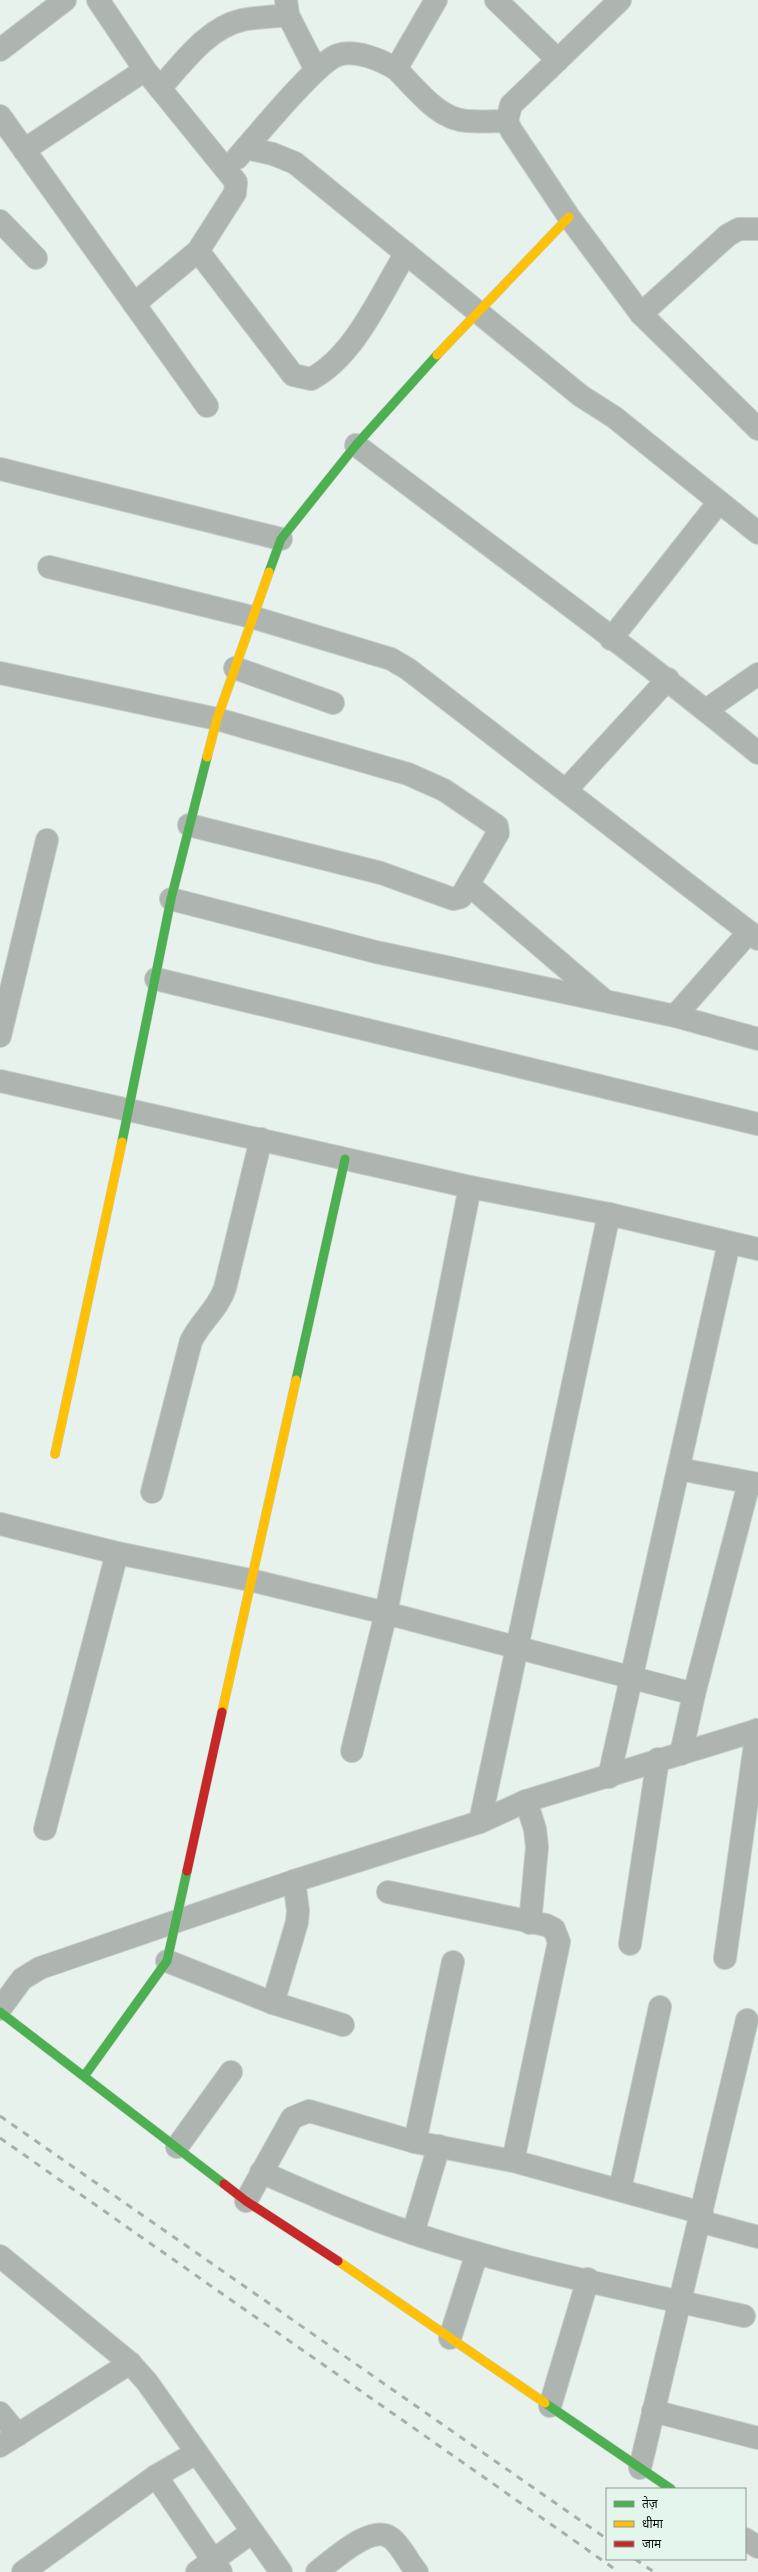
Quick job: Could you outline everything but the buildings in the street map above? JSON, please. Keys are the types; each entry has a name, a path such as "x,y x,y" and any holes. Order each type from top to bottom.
{"street":[{"path":"0,50 65,0"},
{"path":"98,0 145,70 227,169 236,182 235,193 198,251 134,304"},
{"path":"396,69 436,0"},
{"path":"496,0 558,60"},
{"path":"620,0 511,105 507,121 511,130 569,217 641,314 758,429"},
{"path":"160,88 204,41 216,32 242,20 287,7 316,70"},
{"path":"227,169 316,70 338,54 362,55 383,62 396,69 438,110 452,118 466,121 507,121"},
{"path":"24,150 145,70"},
{"path":"0,116 207,406"},
{"path":"246,148 273,154 295,163 478,310 581,396 614,417 758,533"},
{"path":"55,1454 129,1109 171,899 189,825 217,719 281,539 356,444 478,310 569,217"},
{"path":"0,221 36,258"},
{"path":"641,314 728,235 739,229 758,229"},
{"path":"198,251 293,374 301,378 311,379 336,363 351,343 406,253"},
{"path":"356,444 611,639 668,679 758,753"},
{"path":"0,469 281,539"},
{"path":"611,639 719,502"},
{"path":"49,567 252,617 391,659 408,668 754,935 675,1016"},
{"path":"235,668 333,703"},
{"path":"0,673 217,719 414,776 444,790 488,819 497,826 498,833 461,897 453,899 381,873 189,825"},
{"path":"706,710 758,674"},
{"path":"566,790 668,679"},
{"path":"0,1036 47,840"},
{"path":"469,885 607,1003"},
{"path":"171,899 376,952 607,1003 675,1016 758,1040"},
{"path":"156,979 758,1124"},
{"path":"0,1081 470,1187 609,1214 758,1249"},
{"path":"152,1492 191,1341 198,1328 221,1300 225,1288 261,1139"},
{"path":"85,2075 167,1961 250,1580 345,1159"},
{"path":"352,1751 386,1613 470,1187"},
{"path":"480,1822 609,1214"},
{"path":"609,1777 729,1243"},
{"path":"679,1469 754,1484 694,1694 681,1754"},
{"path":"0,1524 117,1553 250,1580 386,1613 694,1694"},
{"path":"44,1829 117,1553"},
{"path":"0,2009 22,1979 40,1968 294,1881 480,1822 526,1801 609,1777 658,1759 681,1754 757,1730 725,1958"},
{"path":"630,1944 658,1759"},
{"path":"526,1801 535,1829 537,1847 530,1922"},
{"path":"273,2003 297,1922 298,1910 294,1881"},
{"path":"388,1892 546,1925 554,1930 558,1942 513,2161"},
{"path":"167,1961 273,2003 343,2025"},
{"path":"415,2142 453,1962"},
{"path":"620,2189 660,2007"},
{"path":"0,2012 85,2075 246,2201 331,2256 670,2488"},
{"path":"640,2468 747,2020"},
{"path":"177,2147 231,2072"},
{"path":"246,2201 292,2118 309,2111 415,2142 513,2161 620,2189 758,2237"},
{"path":"413,2233 439,2146"},
{"path":"261,2172 344,2208 413,2233 478,2253 744,2316"},
{"path":"450,2338 478,2253"},
{"path":"0,2256 130,2363 147,2382 281,2572"},
{"path":"550,2406 588,2279"},
{"path":"0,2446 130,2363"},
{"path":"653,2411 758,2438"},
{"path":"0,2413 18,2435"},
{"path":"23,2572 156,2476 196,2453"},
{"path":"156,2476 210,2568 252,2532"},
{"path":"318,2572 364,2538 375,2533 392,2538 417,2572"},
{"path":"746,2540 758,2547"}],"railway":[{"path":"0,2116 606,2538"},
{"path":"0,2138 619,2572"},
{"path":"636,2560 654,2572"}],"traffic: fast":[{"path":"269,572 281,539 356,445 437,355"},
{"path":"122,1142 171,899 207,757"},
{"path":"296,1380 345,1159"},
{"path":"85,2075 167,1961 187,1871"},
{"path":"0,2012 224,2184"},
{"path":"545,2403 670,2488"}],"traffic: slow":[{"path":"437,355 569,217"},
{"path":"207,757 217,719 269,572"},
{"path":"55,1454 122,1142"},
{"path":"222,1712 296,1380"},
{"path":"338,2261 545,2403"}],"traffic: jam":[{"path":"187,1871 222,1712"},
{"path":"224,2184 246,2201 338,2261"}]}
